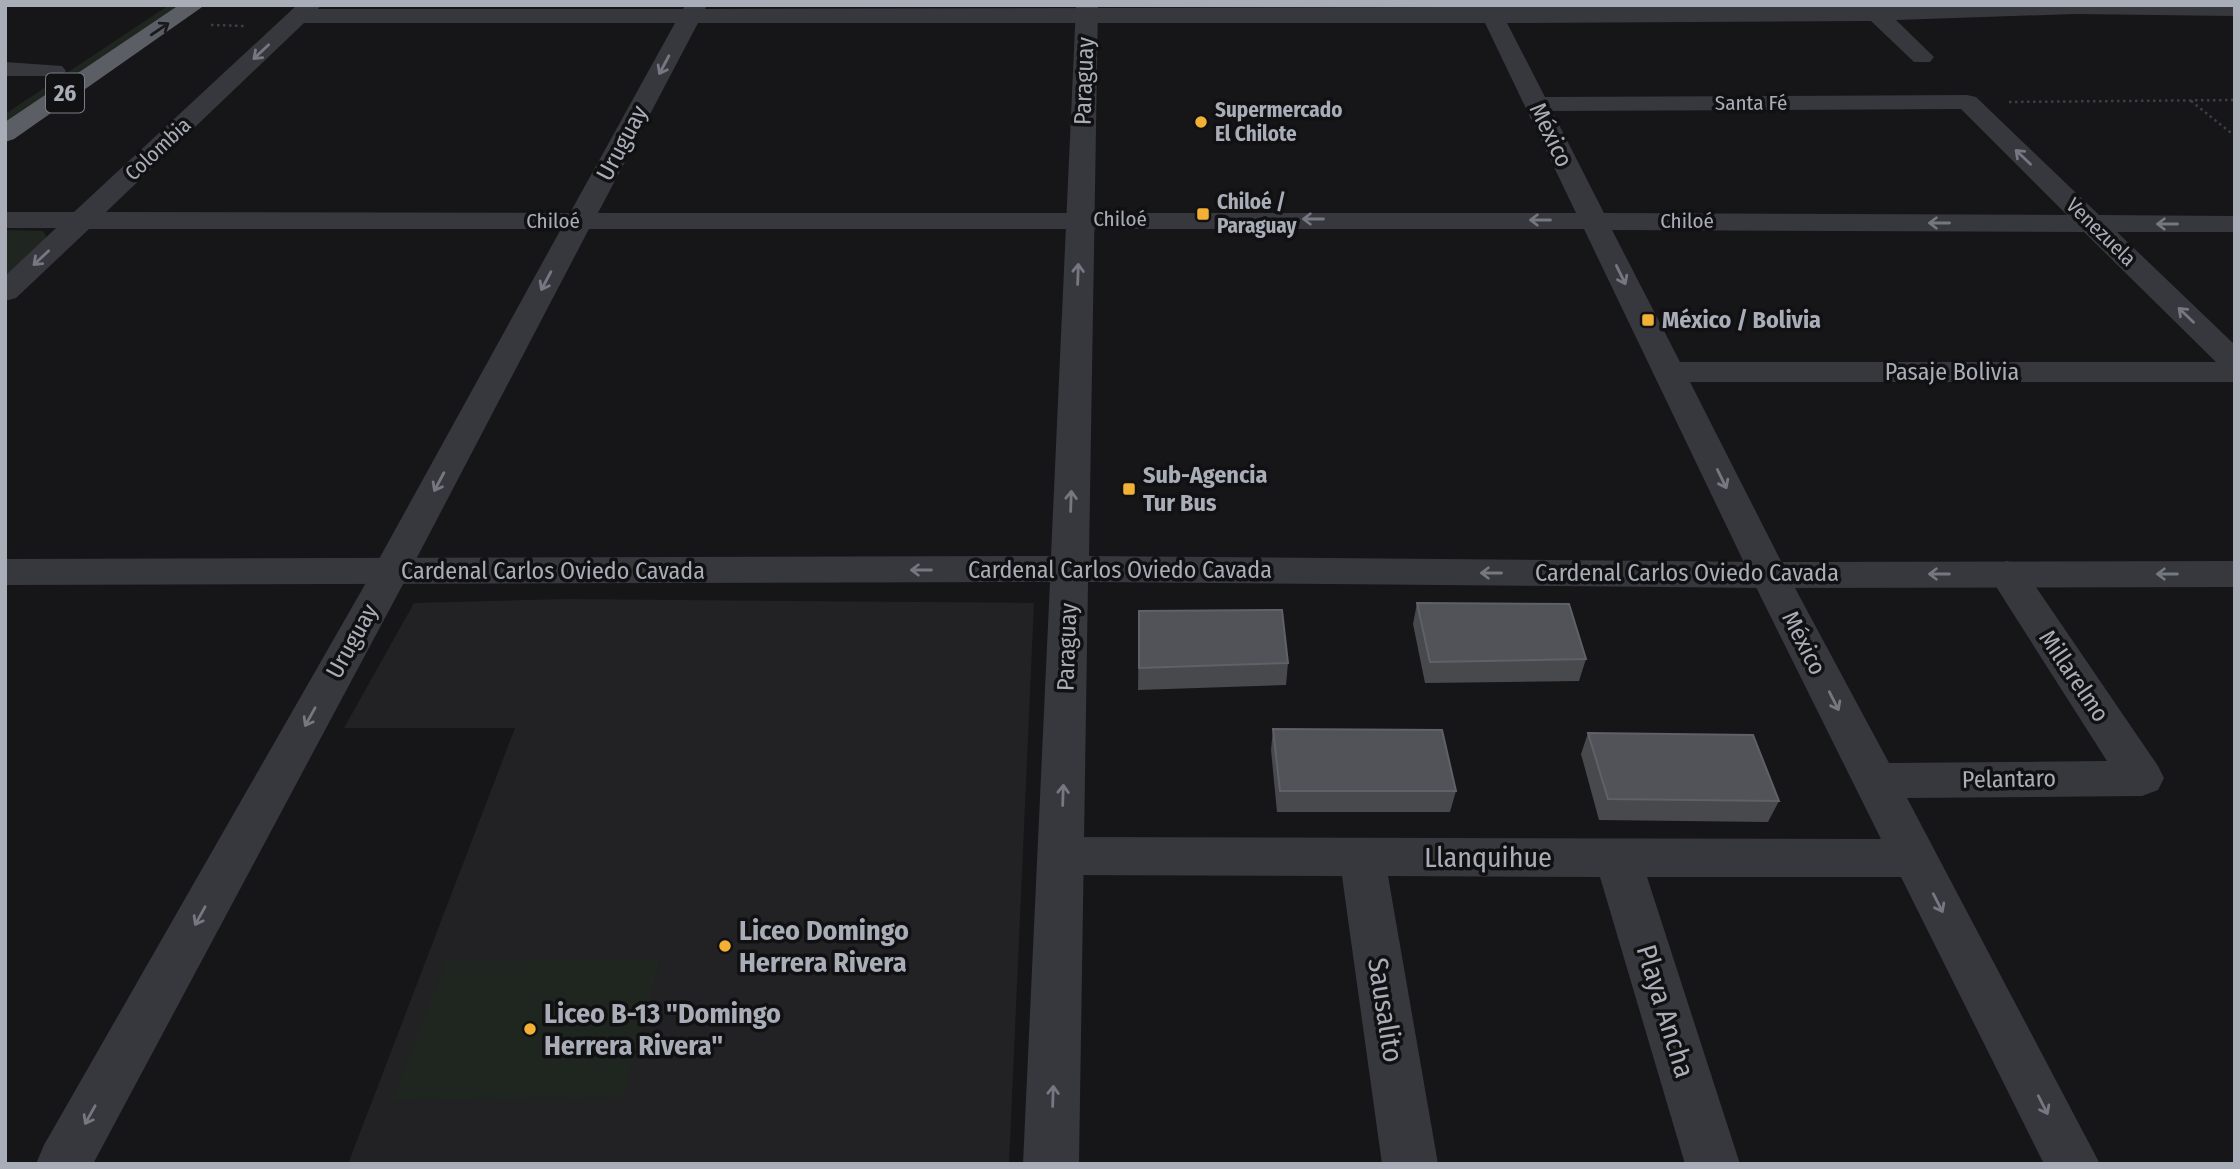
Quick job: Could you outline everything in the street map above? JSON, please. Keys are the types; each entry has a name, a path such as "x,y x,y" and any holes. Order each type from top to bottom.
{"highway":[{"name":"26","path":"5,134 204,12"},
{"name":"26","path":"25,90 76,57"}],"street":[{"path":"299,16 693,10 1489,11 2062,7 2235,9"},
{"name":"Uruguay","path":"63,1164 390,572 693,10"},
{"path":"1871,10 1922,57"},
{"name":"Paraguay","path":"1051,1164 1087,11"},
{"name":"México","path":"1489,11 1769,575 2073,1164"},
{"name":"Colombia","path":"5,292 299,16"},
{"path":"5,69 54,71"},
{"name":"Santa Fé","path":"1536,104 1967,102"},
{"name":"Venezuela","path":"1967,102 2235,363"},
{"name":"Chiloé","path":"5,220 1080,219 2235,224"},
{"name":"Pasaje Bolivia","path":"1669,372 2235,372"},
{"name":"Cardenal Carlos Oviedo Cavada","path":"5,572 1069,569 1769,575 2235,574"},
{"name":"Millarelmo","path":"2007,574 2142,778"},
{"name":"Pelantaro","path":"1875,781 2142,778"},
{"name":"Llanquihue","path":"1061,856 1915,858"},
{"name":"Sausalito","path":"1362,857 1410,1164"},
{"name":"Playa Ancha","path":"1618,858 1713,1164"}],"path":[{"path":"204,12 204,25 299,16"},
{"path":"1967,102 2235,100"},
{"path":"2190,101 2235,136"}],"shaded area":[{"path":"169,5 182,5 5,123 5,114"},
{"path":"5,230 43,231 47,238 5,277"},
{"name":"Liceo Domingo Herrera Rivera","path":"566,599 1034,603 1009,1164 348,1164 515,728 344,728 414,603"},
{"name":"Liceo B-13 \"Domingo Herrera Rivera\"","path":"660,960 623,1098 392,1099 446,961"}],"building":[{"path":"1417,603 1569,604 1586,659 1430,662"},
{"path":"1282,610 1288,663 1139,668 1139,611"},
{"path":"1273,729 1442,730 1456,791 1280,791"},
{"path":"1588,733 1753,735 1779,801 1608,799"}],"place":[{"name":"Supermercado El Chilote","path":"1201,122"},
{"name":"Chiloé / Paraguay","path":"1203,214"},
{"name":"México / Bolivia","path":"1648,320"},
{"name":"Sub-Agencia Tur Bus","path":"1129,489"},
{"name":"Liceo Domingo Herrera Rivera","path":"725,946"},
{"name":"Liceo B-13 \"Domingo Herrera Rivera\"","path":"530,1029"}]}
